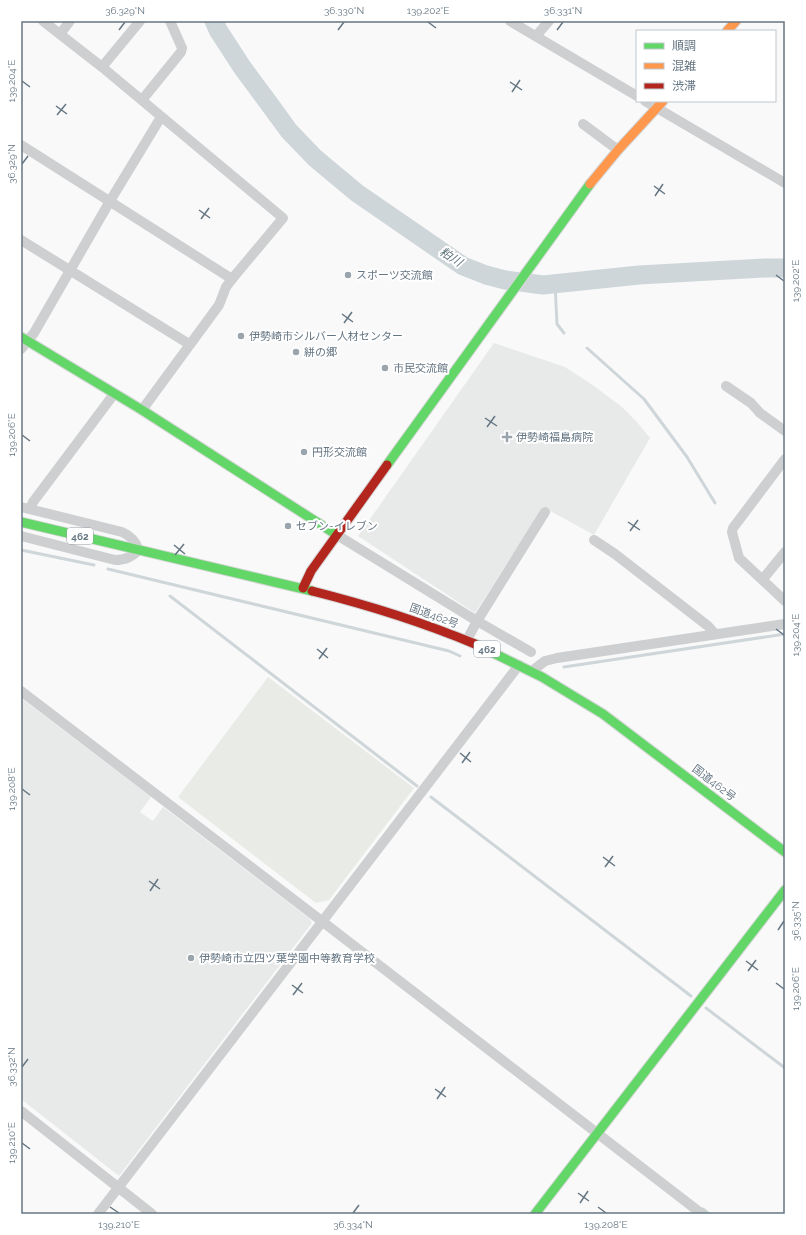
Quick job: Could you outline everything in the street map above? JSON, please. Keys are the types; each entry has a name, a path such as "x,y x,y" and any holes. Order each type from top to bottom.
{"main road":[{"path":"728,30 736,21"},
{"path":"303,588 311,571 587,188 618,150 660,104"},
{"path":"23,342 142,410 337,535"},
{"name":"国道462号","path":"21,522 303,588 403,617 467,640 532,671 577,697 629,733 785,852"},
{"path":"535,1214 785,890"}],"street":[{"path":"43,21 102,67 283,218 226,287 219,304 142,410"},
{"path":"60,34 70,21"},
{"path":"102,67 140,21"},
{"path":"142,100 181,52 182,48 170,21"},
{"path":"510,21 636,95"},
{"path":"536,36 549,21"},
{"path":"650,102 660,104 785,183"},
{"path":"23,342 70,270 161,117"},
{"path":"583,124 618,150"},
{"path":"21,145 232,279"},
{"path":"21,240 189,344"},
{"path":"726,386 751,403 760,413 785,431"},
{"path":"25,508 33,502 114,394"},
{"path":"783,464 733,528 732,532 739,558 785,601"},
{"path":"21,536 115,560 132,557 139,550 130,536 122,532 25,508"},
{"path":"467,640 476,621 545,512"},
{"path":"337,535 476,621 531,652"},
{"path":"594,540 615,554 708,626 715,634"},
{"path":"763,580 785,552"},
{"path":"532,671 545,661 557,658 785,624"},
{"path":"98,1214 519,665"},
{"path":"21,691 702,1214"},
{"path":"21,1111 152,1214"}],"shaded area":[{"path":"494,343 565,367 622,407 650,438 594,535 543,507 475,613 358,536"},
{"path":"268,677 414,788 329,900 316,903 178,797"},
{"path":"21,698 151,797 140,812 153,821 163,807 310,919 312,923 119,1176 21,1099"}],"waterway":[{"name":"粕川","path":"214,21 218,30 242,67 289,131 315,158 357,193 463,266 486,275 505,280 543,285 639,275 785,268"},
{"path":"555,284 557,324 564,333"},
{"path":"587,348 644,399 687,457 715,503"},
{"path":"21,550 94,565"},
{"path":"108,569 449,651 460,656"},
{"path":"170,596 417,786"},
{"path":"564,667 785,634"},
{"path":"431,797 691,996"},
{"path":"706,1008 785,1068"},
{"path":"703,1209 709,1214"}],"traffic: fast":[{"path":"387,465 590,184"},
{"path":"21,337 142,410 337,535"},
{"path":"21,522 312,591"},
{"path":"475,644 542,677 603,714 785,852"},
{"path":"535,1214 785,890"}],"traffic: slow":[{"path":"728,30 736,21"},
{"path":"590,184 618,150 662,102"}],"traffic: jam":[{"path":"303,588 311,571 387,465"},
{"path":"312,591 395,614 475,644"}],"place":[{"name":"スポーツ交流館","path":"348,275"},
{"name":"伊勢崎市シルバー人材センター","path":"241,336"},
{"name":"絣の郷","path":"296,352"},
{"name":"市民交流館","path":"385,368"},
{"name":"伊勢崎福島病院","path":"507,437"},
{"name":"円形交流館","path":"304,452"},
{"name":"セブン-イレブン","path":"288,526"},
{"name":"伊勢崎市立四ツ葉学園中等教育学校","path":"191,958"}]}
